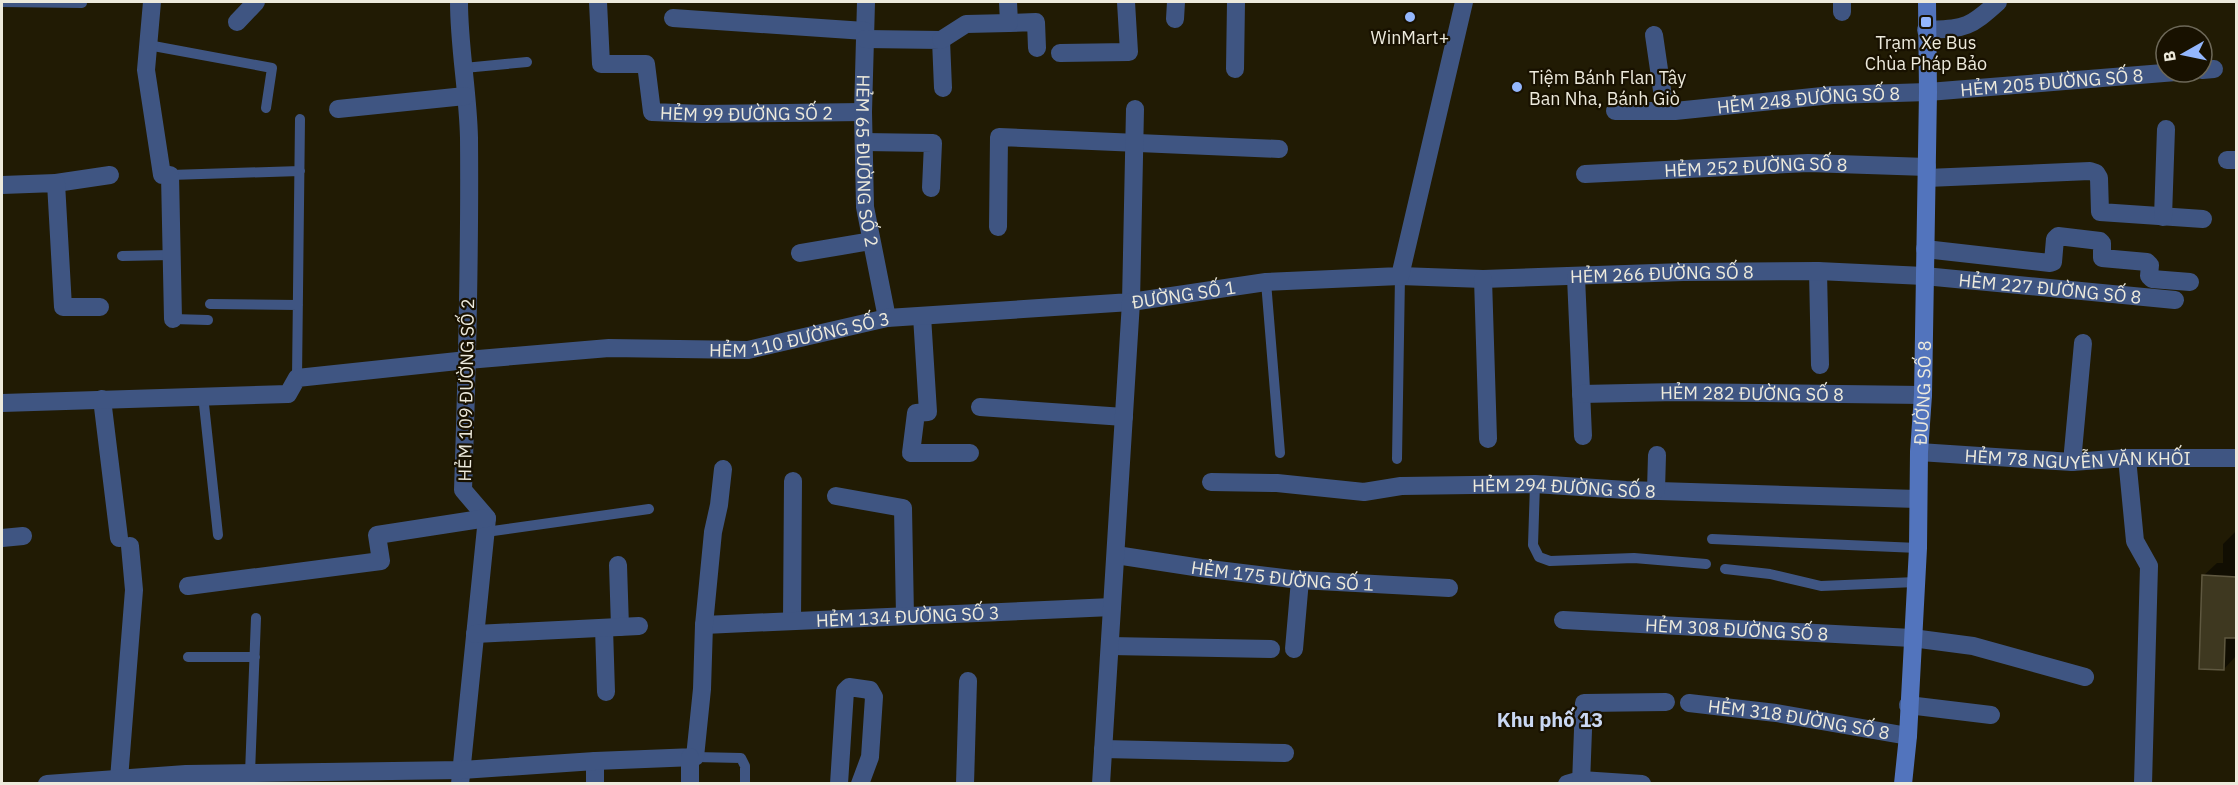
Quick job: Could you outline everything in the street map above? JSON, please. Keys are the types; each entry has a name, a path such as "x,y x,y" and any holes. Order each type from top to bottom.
{"street":[{"path":"152,2 146,70 162,176 170,175 172,319"},
{"path":"237,22 256,2"},
{"name":"HẺM 109 ĐƯỜNG SỐ 2","path":"459,2 459,29 469,135 467,360 463,489 486,525"},
{"name":"HẺM 99 ĐƯỜNG SỐ 2","path":"598,2 601,64 646,64 652,112 702,114 863,112"},
{"name":"HẺM 65 ĐƯỜNG SỐ 2","path":"866,2 863,112 865,207 887,318"},
{"path":"1008,2 1009,23"},
{"path":"1060,53 1129,52 1126,2"},
{"path":"1235,69 1236,2"},
{"path":"1400,276 1464,2"},
{"name":"ĐƯỜNG SỐ 8","path":"1903,783 1908,736 1918,548 1917,499 1923,395 1928,92 1927,2"},
{"path":"1926,30 1962,28 1978,20 1998,2"},
{"path":"673,18 941,40 966,24 1036,22 1037,48"},
{"path":"1654,35 1665,111"},
{"path":"941,40 943,88"},
{"name":"HẺM 205 ĐƯỜNG SỐ 8","path":"1928,92 2154,74"},
{"name":"HẺM 248 ĐƯỜNG SỐ 8","path":"1615,111 1665,111 1833,95 1928,92"},
{"path":"338,109 465,96"},
{"path":"1131,302 1135,109"},
{"path":"2166,129 2163,217 2203,219"},
{"path":"998,227 999,137 1279,149"},
{"path":"864,142 933,143 931,188"},
{"name":"HẺM 252 ĐƯỜNG SỐ 8","path":"1585,174 1808,163 1927,173 2090,171 2096,172 2099,178 2100,212 2163,217"},
{"path":"2,185 56,183 110,175"},
{"path":"56,183 63,307 100,307"},
{"path":"1925,249 2050,263 2053,262 2055,239 2058,236 2100,241 2103,258 2147,262 2150,265 2152,279 2190,282"},
{"path":"800,253 871,241"},
{"path":"1818,271 1820,365"},
{"name":"HẺM 266 ĐƯỜNG SỐ 8","path":"1400,276 1483,279 1683,272 1818,271 1924,276"},
{"name":"ĐƯỜNG SỐ 1","path":"1101,783 1131,302 1266,282 1400,276"},
{"name":"HẺM 227 ĐƯỜNG SỐ 8","path":"1924,276 2175,300"},
{"path":"1576,277 1583,436"},
{"path":"1483,279 1488,439"},
{"name":"HẺM 110 ĐƯỜNG SỐ 3","path":"297,378 609,348 747,350 887,318 1131,302"},
{"path":"922,315 928,412 916,413 911,453 970,453"},
{"path":"2072,462 2083,344"},
{"path":"2,403 288,394 297,378"},
{"name":"HẺM 282 ĐƯỜNG SỐ 8","path":"1581,394 1677,392 1923,395"},
{"path":"102,399 124,542 134,590 118,779"},
{"path":"980,407 1124,417"},
{"name":"HẺM 78 NGUYỄN VĂN KHỐI","path":"1919,453 2072,462 2127,458 2236,458"},
{"path":"1656,490 1657,455"},
{"path":"2127,458 2135,541 2149,566 2143,783"},
{"path":"690,783 702,689 704,625 723,469"},
{"path":"792,621 793,481"},
{"name":"HẺM 294 ĐƯỜNG SỐ 8","path":"1211,482 1277,483 1364,492 1401,486 1535,484 1917,499"},
{"path":"836,496 903,508 906,616"},
{"path":"188,586 381,561 377,535 486,525 461,777"},
{"path":"2,538 23,536"},
{"name":"HẺM 175 ĐƯỜNG SỐ 1","path":"1116,555 1300,580 1449,588"},
{"path":"606,692 618,565"},
{"path":"1294,649 1300,580"},
{"name":"HẺM 134 ĐƯỜNG SỐ 3","path":"704,625 1112,607"},
{"name":"HẺM 308 ĐƯỜNG SỐ 8","path":"1563,620 1912,638 1973,646 2085,677"},
{"path":"475,634 639,626"},
{"path":"1110,646 1271,649"},
{"path":"965,783 968,681"},
{"path":"840,783 845,691 849,687 870,690 874,697 870,758 860,783"},
{"path":"1642,783 1576,782 1584,703 1666,702"},
{"name":"HẺM 318 ĐƯỜNG SỐ 8","path":"1689,703 1776,714 1908,736"},
{"path":"1908,705 1991,715"},
{"path":"1103,749 1285,753"},
{"path":"47,783 118,779 186,779 250,773 461,777 595,760 693,757"},
{"path":"595,760 595,783"}],"lane":[{"path":"2,2 82,3"},
{"path":"148,45 272,68 266,108"},
{"path":"464,68 527,62"},
{"path":"297,378 300,119"},
{"path":"170,175 300,171"},
{"path":"122,256 171,255"},
{"path":"1397,459 1400,276"},
{"path":"1266,282 1280,453"},
{"path":"210,304 298,305"},
{"path":"172,319 208,320"},
{"path":"203,395 218,535"},
{"path":"1535,484 1533,545 1539,557 1551,561 1634,558 1706,564"},
{"path":"486,525 649,509"},
{"path":"1712,539 1918,548"},
{"path":"1725,569 1770,574 1821,586 1916,582"},
{"path":"250,773 256,618"},
{"path":"188,657 255,657"},
{"path":"693,757 741,758 745,766 745,783"}],"building":[{"path":"2202,575 2236,577 2236,638 2225,638 2224,670 2199,669"}],"place":[{"name":"WinMart+","path":"1410,17"},
{"name":"Trạm Xe Bus Chùa Pháp Bảo","path":"1926,22"},
{"name":"Tiệm Bánh Flan Tây Ban Nha, Bánh Giò","path":"1517,87"}],"district":[{"name":"Khu phố 13","path":"1550,719"}]}
